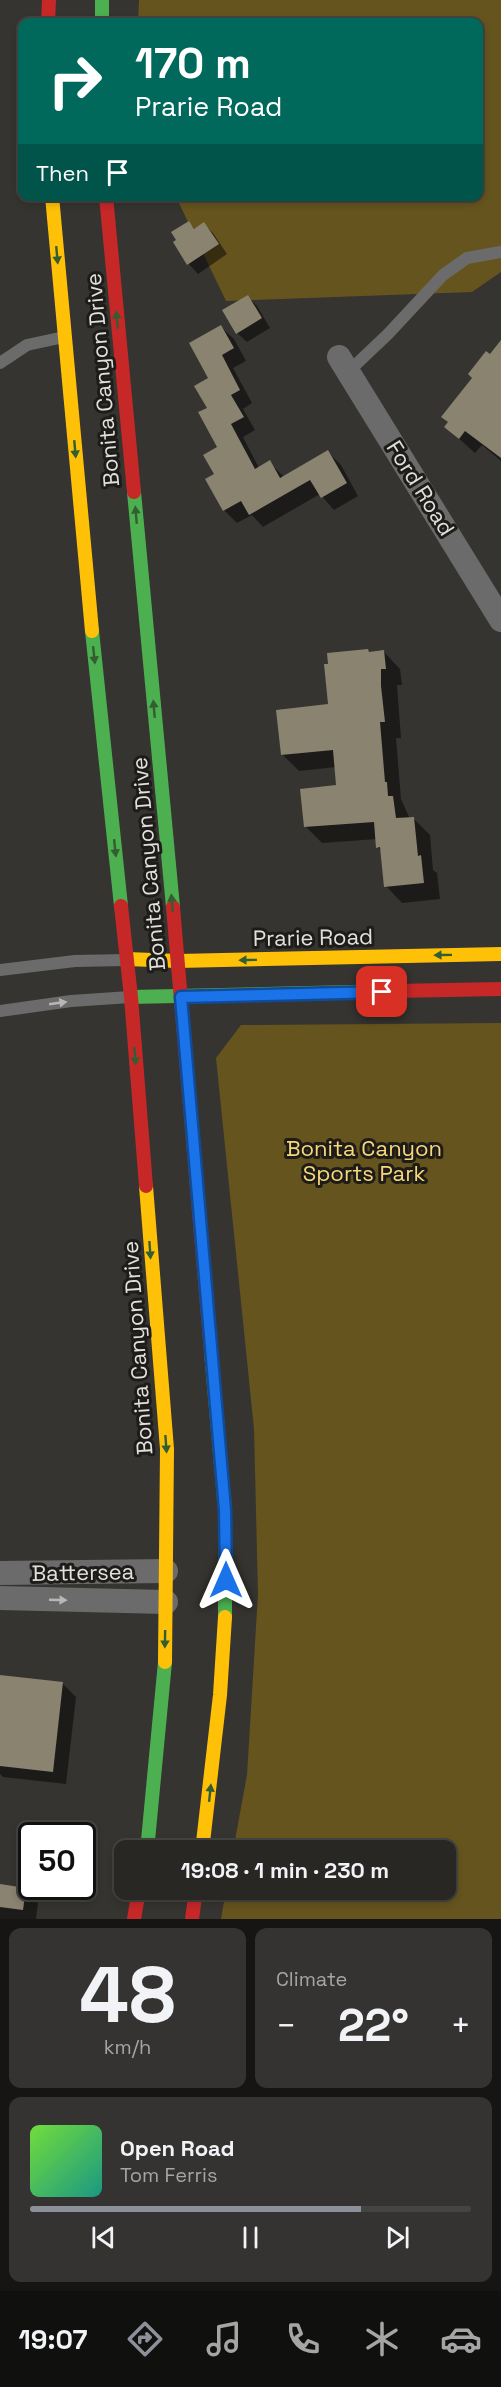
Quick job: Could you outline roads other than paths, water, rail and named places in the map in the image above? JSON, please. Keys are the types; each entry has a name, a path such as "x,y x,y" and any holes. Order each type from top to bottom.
{"main road":[{"path":"48,18 49,0"},
{"path":"102,0 102,18"},
{"name":"Bonita Canyon Drive","path":"52,201 87,585 131,997 167,1449 165,1676 148,1840"},
{"name":"Bonita Canyon Drive","path":"106,201 178,961 225,1510 226,1603 220,1695 203,1840"},
{"name":"Prarie Road","path":"127,959 178,961 501,954"},
{"path":"131,997 501,989"},
{"path":"134,1919 137,1900"},
{"path":"192,1919 195,1900"}],"street":[{"name":"Ford Road","path":"343,364 501,620"},
{"name":"Battersea","path":"0,1573 166,1571"},
{"name":"Battersea","path":"0,1598 166,1602"}],"lane":[{"path":"343,364 388,334 443,275 467,258 501,252"},
{"path":"0,363 27,345 65,337"},
{"path":"0,970 75,961 127,959"},
{"path":"0,1011 71,1001 131,997"}],"park label":[{"name":"Bonita Canyon Sports Park","path":"364,1160"}]}
